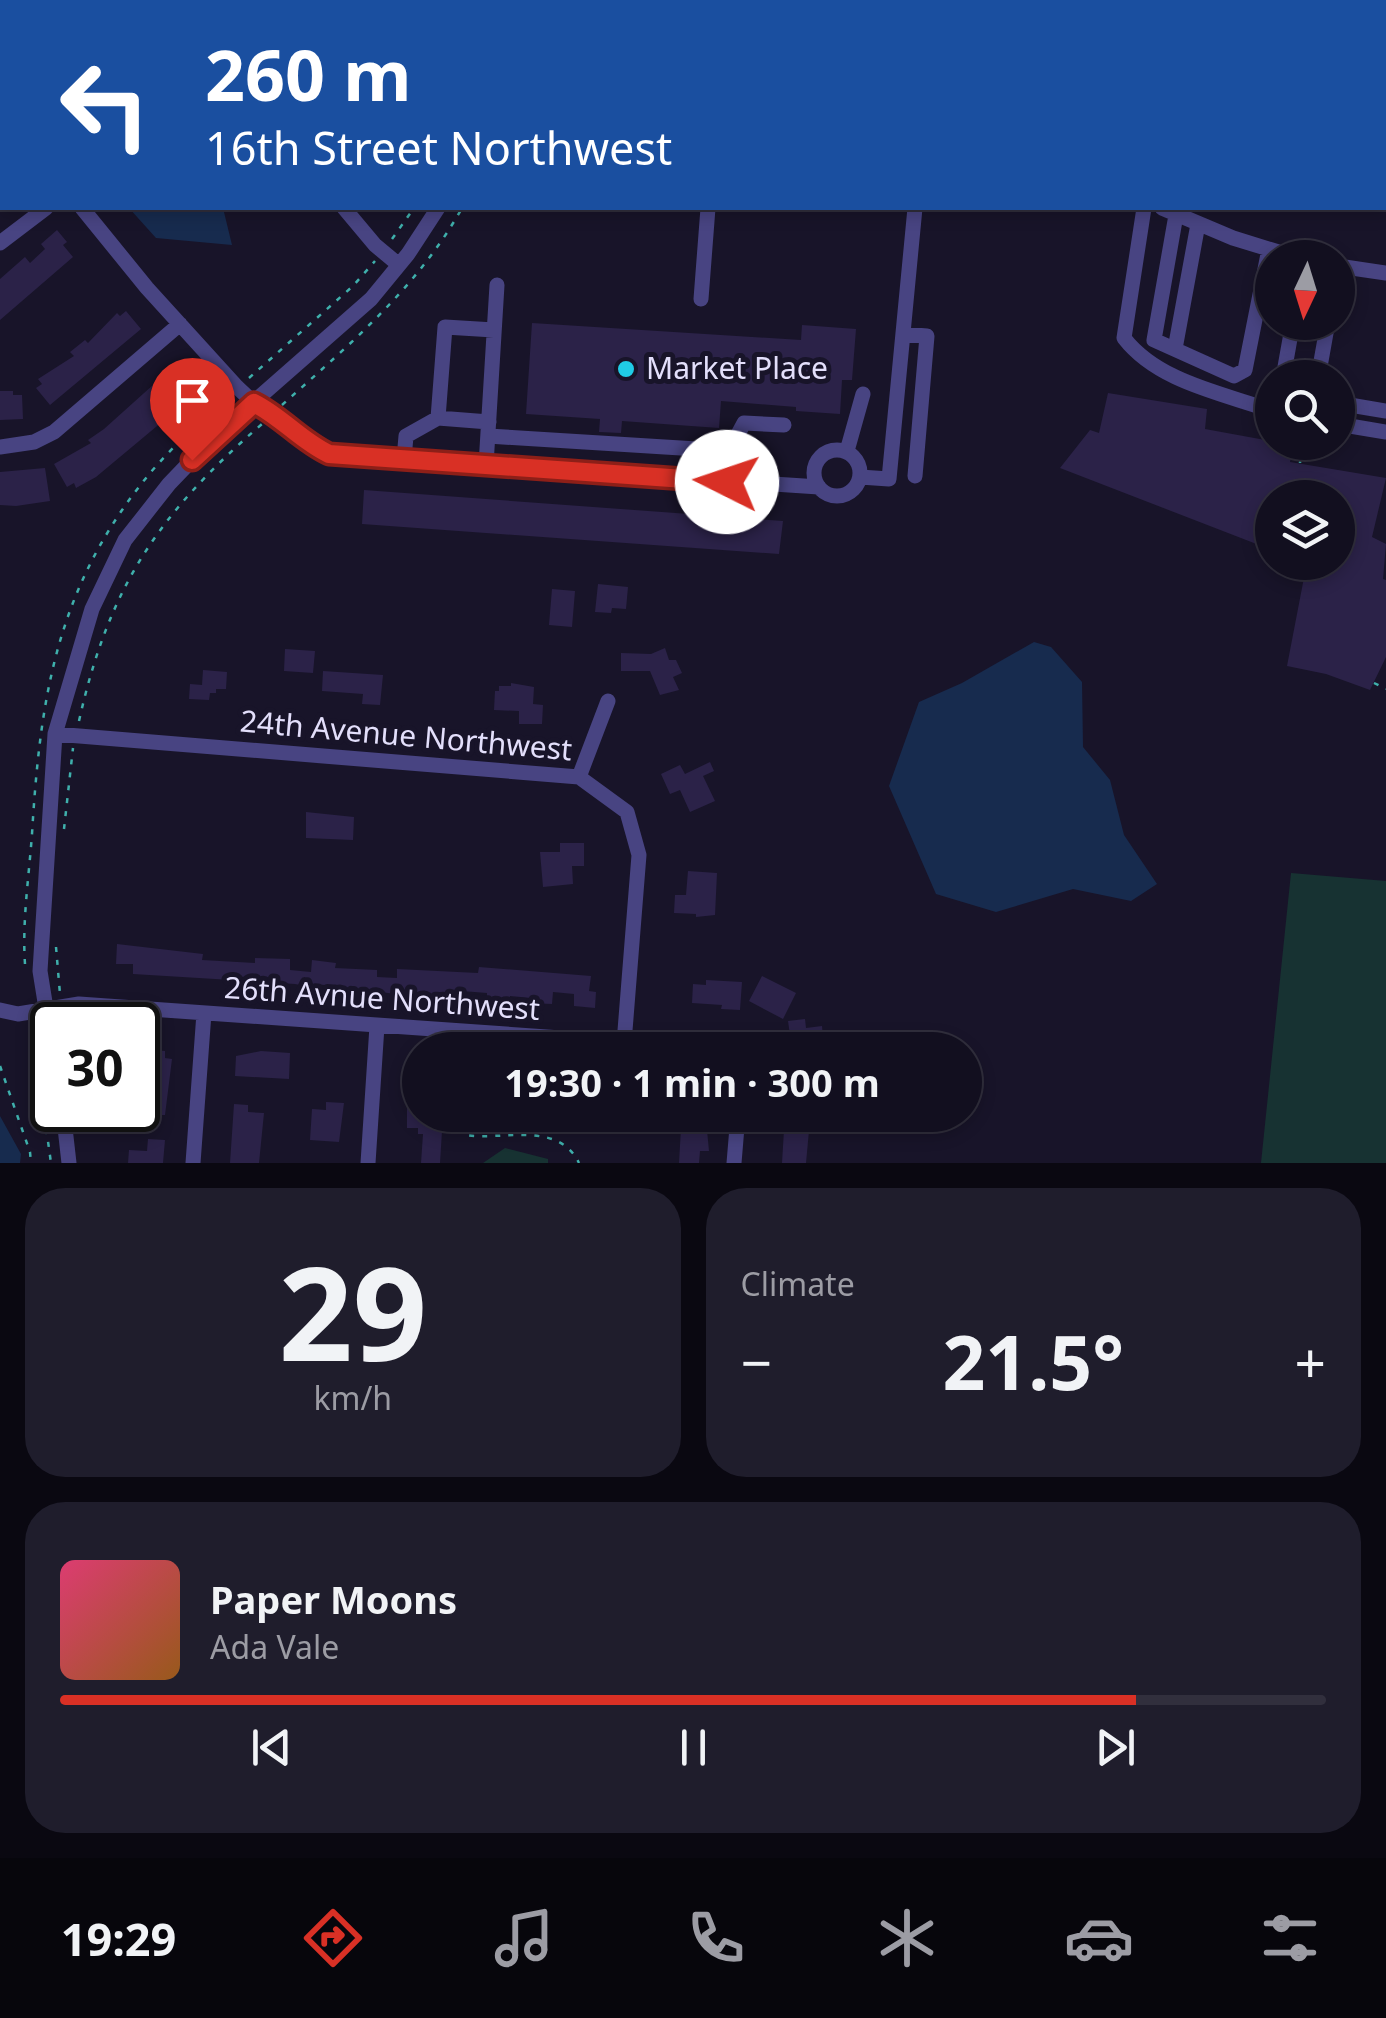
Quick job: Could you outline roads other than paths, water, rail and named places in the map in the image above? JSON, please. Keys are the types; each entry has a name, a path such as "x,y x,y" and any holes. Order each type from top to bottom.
{"street":[{"path":"0,244 43,210"},
{"path":"84,210 237,387 254,403 274,413 310,446 329,454 819,487 839,496 853,490 860,477 858,462 846,451 831,450 818,459 814,473 819,487"},
{"path":"346,210 399,265"},
{"path":"45,1002 40,971 56,734 92,609 124,540 169,484 216,436 372,299 437,210"},
{"path":"701,300 708,210"},
{"path":"860,477 889,479 915,210"},
{"path":"1144,210 1124,338 1138,356 1161,370 1255,405"},
{"path":"1255,244 1169,211 1154,340 1234,376 1246,370 1255,323"},
{"path":"1174,349 1198,224"},
{"path":"1355,269 1386,272"},
{"path":"486,465 497,285"},
{"path":"0,447 34,442 54,432 180,324"},
{"path":"438,418 445,328 494,330"},
{"path":"903,334 928,336 915,476"},
{"path":"846,451 863,394"},
{"path":"1355,406 1386,411"},
{"path":"404,459 406,436 438,418 488,429 729,451"},
{"path":"727,482 729,451 744,423 784,425"},
{"path":"1355,427 1386,432"},
{"path":"579,777 608,701"},
{"name":"24th Avenue Northwest","path":"56,734 579,777 627,812 640,856 625,1032"},
{"name":"26th Avnue Northwest","path":"0,1010 30,1011"},
{"name":"26th Avnue Northwest","path":"160,1010 465,1032"},
{"path":"193,1163 204,1013"},
{"path":"368,1163 378,1026"},
{"path":"65,1132 69,1163"},
{"path":"734,1163 737,1132"}],"water":[{"path":"131,210 223,210 232,245 156,238"},
{"path":"1034,642 1051,647 1082,682 1083,747 1110,780 1124,835 1157,884 1131,901 1073,889 996,912 936,894 889,786 919,702 962,683"},
{"path":"0,1116 21,1154 20,1163 0,1163"}],"place":[{"name":"Market Place","path":"626,369"}]}
